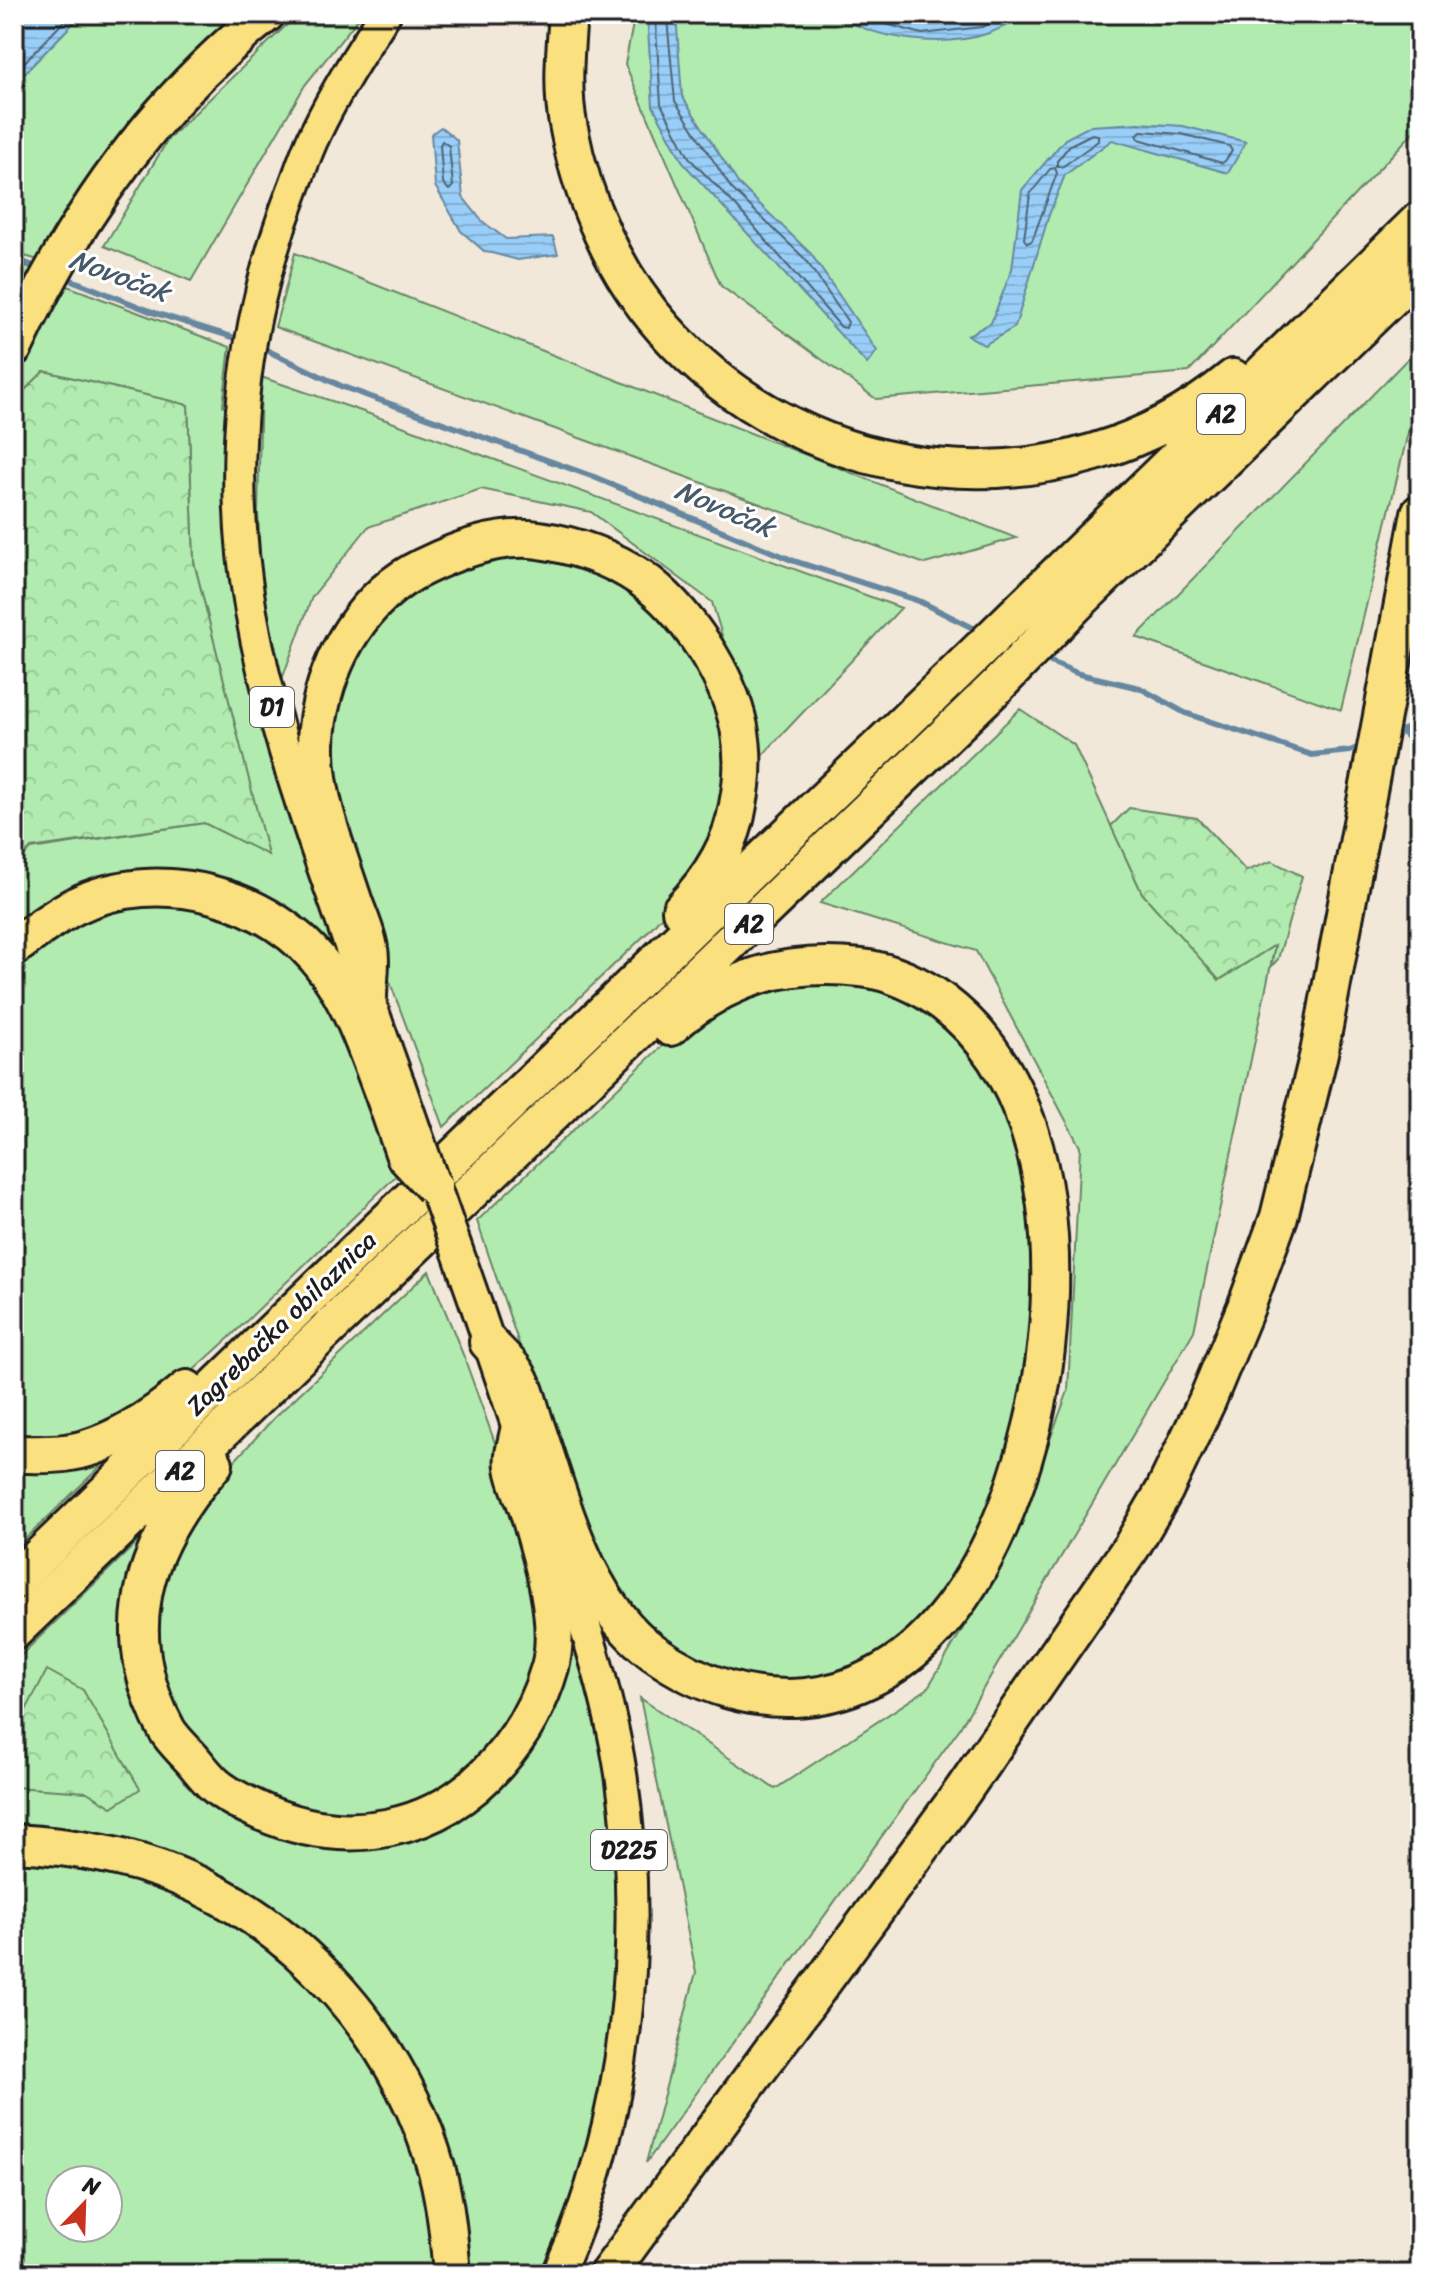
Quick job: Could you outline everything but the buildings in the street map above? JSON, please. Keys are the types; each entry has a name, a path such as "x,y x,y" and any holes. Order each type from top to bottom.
{"highway":[{"path":"14,347 64,248 124,159 197,77 266,14"},
{"path":"568,14 564,70 568,126 591,206 629,284 664,330 722,382 752,404 803,432 856,452 907,464 955,470 1014,469 1066,460 1124,443 1174,420 1216,392 1359,257 1413,228"},
{"name":"A2","path":"549,1064 1413,228"},
{"name":"A2","path":"499,1164 999,684 1075,605 1420,270"},
{"path":"608,2274 962,1792 1084,1618 1164,1491 1207,1401 1279,1217 1319,1053 1420,513"},
{"path":"368,997 369,949 322,804 316,756 318,721 327,684 345,640 374,601 410,573 457,550 506,540 537,539 575,548 641,578 677,610 712,657 739,726 743,762 738,807 717,865 654,939 579,1010 549,1064"},
{"path":"14,947 76,905 131,891 183,889 223,897 261,912 292,935 325,967 348,1003 392,1091 405,1156 434,1187"},
{"path":"483,1326 517,1373 575,1539 613,1613 649,1650 684,1672 748,1696 776,1700 808,1699 838,1692 895,1665 941,1623 982,1561 1009,1501 1024,1460 1044,1369 1049,1237 1042,1176 1024,1114 1008,1077 990,1047 962,1017 909,982 870,969 830,964 789,966 754,976 717,992 667,1030 546,1143 499,1164"},
{"name":"Zagrebačka obilaznica","path":"14,1581 549,1064"},
{"name":"Zagrebačka obilaznica","path":"14,1631 499,1164"},
{"path":"14,1454 66,1453 100,1445 175,1399 296,1285 336,1270"},
{"path":"346,1311 343,1326 328,1355 197,1484 174,1516 148,1574 141,1603 144,1675 169,1733 216,1786 250,1807 282,1821 344,1831 388,1829 419,1820 453,1804 480,1783 505,1754 522,1733 551,1665 552,1618 547,1581 513,1465 519,1431"},
{"path":"14,1843 69,1847 121,1858 175,1875 229,1901 264,1923 311,1963 350,2005 391,2063 416,2111 437,2171 448,2226 452,2274"}],"main road":[{"name":"D1","path":"385,14 314,135 280,224 248,348 241,406 240,504 251,612 282,745 368,997 392,1091"},
{"path":"434,1187 483,1326"},
{"name":"D225","path":"483,1326 578,1603 621,1771 630,1856 633,1930 619,2068 604,2139 558,2274"}],"green space":[{"path":"82,14 248,14 42,261 14,253 14,84"},
{"path":"298,14 362,14 305,85 191,281 104,246 169,138"},
{"path":"635,14 1420,14 1420,125 1189,372 876,399 721,286 625,64"},
{"path":"295,253 1016,538 925,564 275,327"},
{"path":"14,262 34,269 14,313"},
{"path":"62,284 230,347 223,406 227,410 225,475 335,961 188,878 14,931 14,867 31,849 204,823 267,854 194,562 188,405 44,371 14,401 14,392 43,316"},
{"path":"1420,346 1420,383 1341,710 1136,637"},
{"path":"44,371 188,405 194,562 268,855 204,823 31,848 14,867 14,401"},
{"path":"261,377 901,608 759,759 712,602 591,512 481,489 368,527 312,597 277,693 263,621 258,513"},
{"path":"495,554 545,555 587,566 632,591 670,624 698,662 725,734 728,779 723,821 686,889 645,935 444,1127 372,934 340,830 330,734 355,648 409,587"},
{"path":"1020,709 1074,745 1142,893 1220,980 1275,945 1194,1331 960,1728 646,2163 696,1972 640,1698 775,1789 927,1689 1008,1552 1068,1391 1080,1147 976,951 820,903"},
{"path":"1129,808 1197,818 1246,871 1272,861 1302,876 1278,959 1271,967 1275,945 1219,980 1142,893 1111,826"},
{"path":"183,901 273,934 337,1009 367,1080 397,1175 173,1389 67,1440 14,1442 14,962 66,926 138,903"},
{"path":"805,978 898,991 945,1020 983,1061 1009,1115 1025,1178 1035,1276 1030,1377 979,1545 907,1639 862,1667 810,1683 763,1684 720,1674 639,1624 583,1531 477,1221 683,1026 722,1004"},
{"path":"429,1271 464,1357 533,1556 538,1662 503,1742 444,1795 345,1821 272,1805 203,1758 164,1690 154,1621 157,1590 203,1495 274,1418"},
{"path":"109,1458 14,1550 14,1466"},
{"path":"156,1524 153,1724 290,1837 484,1797 570,1633 610,1798 615,1845 614,1983 601,2083 590,2132 577,2180 542,2274 463,2274 453,2194 302,1940 14,1828 14,1662"},
{"path":"47,1670 83,1690 140,1789 112,1807 87,1792 14,1787 14,1733"},
{"path":"14,1853 76,1860 216,1905 341,2008 421,2156 441,2274 14,2274"}],"water":[{"path":"14,14 82,14 14,84"},
{"path":"647,14 676,14 682,96 738,183 811,254 877,351 867,364 684,164 653,106"},
{"path":"836,14 1031,14 986,34 929,41 869,30"},
{"path":"1139,123 1183,126 1246,142 1228,173 1112,140 1065,175 1049,215 1015,327 984,345 968,335 991,323 1012,269 1022,190 1065,139 1090,126"},
{"path":"441,127 457,140 463,197 482,221 506,239 553,237 558,254 518,260 484,251 461,231 435,186 431,134"}],"waterway":[{"name":"Novočak","path":"14,259 43,269"},
{"name":"Novočak","path":"64,277 155,313 242,340"},
{"name":"Novočak","path":"260,347 343,387 594,477 794,561 919,601 981,632"},
{"name":"Novočak","path":"1039,657 1079,674 1140,688 1185,713 1312,755 1350,751 1364,745"},
{"name":"Novočak","path":"1390,735 1420,724"},
{"path":"1401,731 1420,750"}]}
